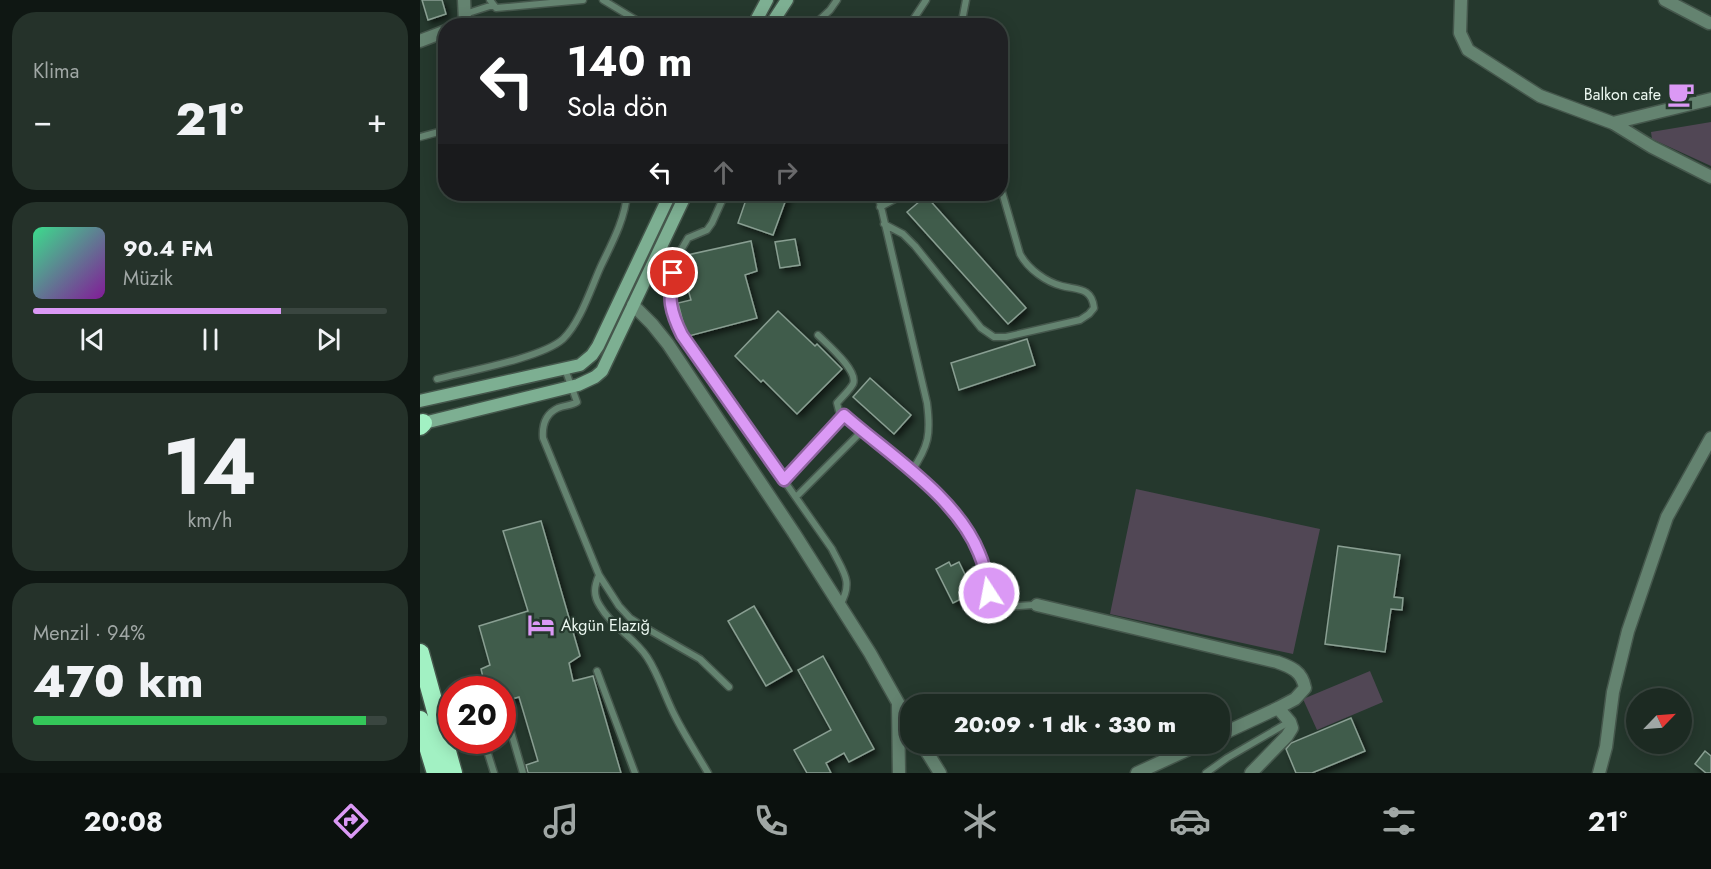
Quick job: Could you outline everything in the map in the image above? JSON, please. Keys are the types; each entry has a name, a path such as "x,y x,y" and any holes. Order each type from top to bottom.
{"highway":[{"path":"420,653 453,773"},
{"path":"420,720 436,773"}],"main road":[{"path":"757,18 767,0"},
{"path":"775,18 787,0"},
{"path":"420,401 580,365 592,355 667,201"},
{"path":"421,424 573,386 595,377 602,371 683,201"}],"street":[{"path":"464,0 464,18"},
{"path":"1461,0 1460,33 1468,50 1540,96 1613,123 1652,147 1711,177"},
{"path":"1665,0 1710,22 1711,36"},
{"path":"421,39 438,34"},
{"path":"1613,123 1711,99"},
{"path":"633,305 652,324 682,364 870,653 900,707"},
{"path":"1599,773 1606,747 1613,692 1628,631 1667,517 1711,438"},
{"path":"1037,605 1276,662 1293,668 1304,680 1305,688 1295,699 1230,730"},
{"path":"898,704 899,773"},
{"path":"1251,773 1292,728 1290,722 1278,708"},
{"path":"928,754 940,773"},
{"path":"1137,773 1178,754"}],"lane":[{"path":"470,18 491,3 496,8 506,8 584,0"},
{"path":"603,0 633,18"},
{"path":"822,18 837,0"},
{"path":"914,18 926,0"},
{"path":"963,18 966,0"},
{"path":"420,137 438,132"},
{"path":"437,379 542,352 563,339 582,310 618,229 626,201"},
{"path":"722,201 712,223 706,230 688,238 676,257 669,299 671,311 682,335 832,549 848,586 840,606"},
{"path":"879,201 927,403 930,434 923,455 911,472"},
{"path":"880,207 891,201"},
{"path":"884,224 903,234 915,246 975,320 994,337 1006,337 1080,320 1089,314 1094,308 1088,292 1051,282 1024,262 1005,201"},
{"path":"818,335 852,373 853,384 837,403 837,407 862,431 936,492 959,519 979,551 993,601 999,606 1037,605"},
{"path":"565,369 577,402 557,408 547,416 543,424 543,438 599,575 619,606 630,618 700,659 729,687"},
{"path":"784,480 844,415"},
{"path":"796,497 862,431"},
{"path":"599,575 594,587 600,606 614,624 638,645 648,658 675,716 708,773"},
{"path":"597,671 635,773"},
{"path":"1206,773 1227,758 1290,722"},
{"path":"516,749 523,773"},
{"path":"488,754 494,773"}],"shaded area":[{"path":"1711,122 1711,166 1652,139 1651,132"},
{"path":"1136,489 1320,529 1293,654 1110,614"},
{"path":"1370,671 1383,702 1317,730 1303,699"}],"building":[{"path":"422,0 442,0 446,14 428,20"},
{"path":"746,201 785,201 773,235 738,223"},
{"path":"920,201 930,201 1026,308 1008,324 907,212"},
{"path":"795,239 800,265 780,268 775,242"},
{"path":"751,241 757,271 745,275 757,318 689,336 685,330 678,303 691,300 681,264 683,256"},
{"path":"778,311 842,369 797,414 735,356"},
{"path":"1027,339 1035,365 959,390 951,363"},
{"path":"870,378 911,415 894,434 853,397"},
{"path":"541,521 580,656 569,663 573,681 593,676 621,773 528,773 526,765 538,761 519,697 516,698 516,676 483,676 481,669 490,665 479,626 528,611 503,531"},
{"path":"1338,546 1400,555 1394,597 1403,598 1402,610 1391,609 1385,652 1325,644"},
{"path":"949,562 951,566 959,562 971,587 964,591 967,596 953,603 936,569"},
{"path":"754,606 792,671 766,686 728,621"},
{"path":"823,656 874,749 849,762 844,753 826,763 831,773 807,773 794,750 831,730 798,670"},
{"path":"1351,718 1365,751 1312,773 1296,773 1286,749 1291,743"},
{"path":"1705,751 1711,756 1711,773 1706,773 1695,764"}],"place":[{"name":"Balkon cafe","path":"1681,94"},
{"name":"Akgün Elazığ","path":"541,625"}],"route":[{"path":"673,273 669,299 671,311 682,335 784,480 844,415 936,492 959,519 979,551 986,572 989,593"}]}
